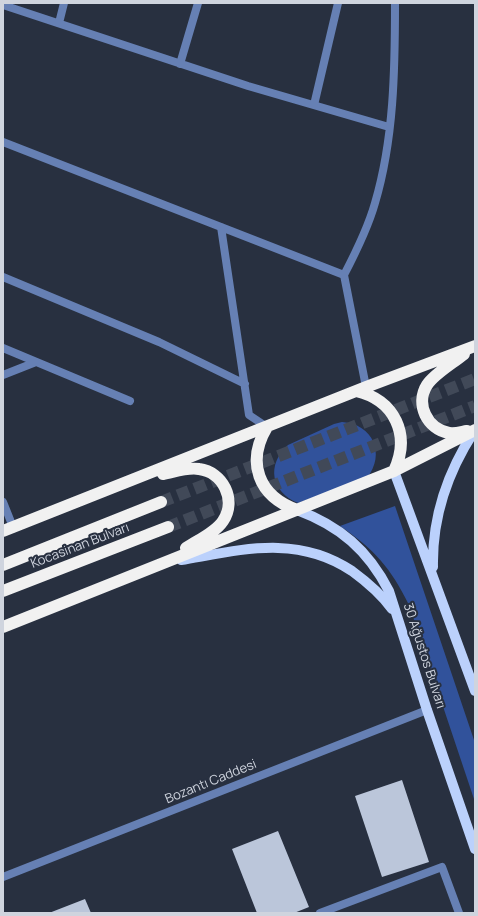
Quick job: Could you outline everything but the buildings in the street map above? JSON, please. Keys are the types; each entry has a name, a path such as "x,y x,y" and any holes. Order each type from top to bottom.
{"highway":[{"path":"8,529 361,389 475,346"},
{"path":"475,346 432,379 427,384 422,398 424,413 434,427 441,431 450,433 475,430"},
{"path":"361,389 387,408 396,421 400,431 401,452 394,471"},
{"path":"266,427 258,445 257,466 259,476 270,494 287,506 297,510"},
{"path":"3,627 394,471 475,430"},
{"path":"134,479 190,468 199,468 215,475 226,489 228,497 227,514 218,527 165,562"},
{"name":"Kocasinan Bulvarı","path":"3,564 161,502"},
{"name":"Kocasinan Bulvarı","path":"3,591 168,527"}],"main road":[{"path":"433,575 434,538 440,503 455,465 475,430"},
{"path":"394,471 475,691"},
{"name":"30 Ağustos Bulvarı","path":"297,510 312,516 341,532 364,553 378,571 389,590 427,710 475,849"},
{"path":"165,562 255,548 292,548 307,551 334,561 362,578 386,601 396,615"}],"street":[{"path":"58,23 64,3"},
{"path":"180,64 198,3"},
{"path":"314,105 338,3"},
{"path":"361,389 344,275 360,244 375,204 381,182 389,127 394,69 395,3"},
{"path":"3,5 248,86 389,127"},
{"path":"3,142 344,275"},
{"path":"221,227 249,415 266,427"},
{"path":"3,277 159,342 245,384"},
{"path":"3,348 130,402"},
{"path":"3,375 36,362"},
{"path":"3,502 8,529"},
{"name":"Bozantı Caddesi","path":"3,877 427,710"},
{"path":"320,913 442,868 459,913"}],"shaded area":[{"path":"342,422 353,424 362,428 369,434 373,442 376,450 375,459 373,469 367,478 298,503 289,498 277,485 275,477 274,469 276,461 281,453 288,445 334,424"},
{"path":"395,506 475,743 475,802 409,605 395,580 380,560 363,543 340,526"}],"tunnel":[{"path":"161,502 475,379"},
{"path":"168,527 475,406"}]}
